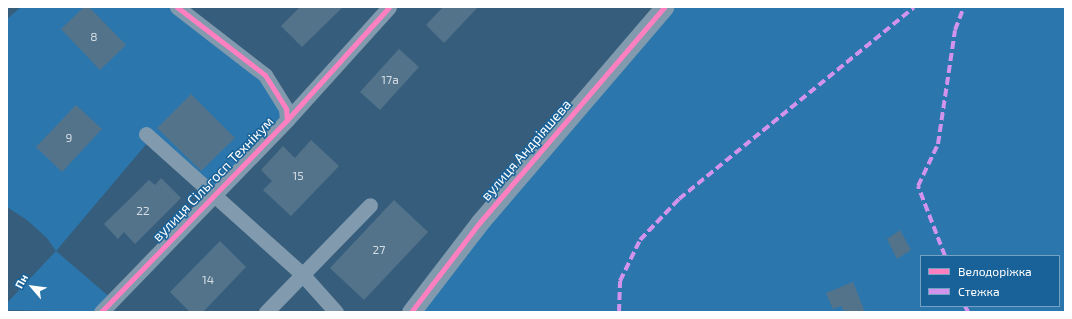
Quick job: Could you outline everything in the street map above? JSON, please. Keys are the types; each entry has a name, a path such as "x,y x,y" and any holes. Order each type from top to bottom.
{"street":[{"path":"177,7 265,75 283,104 287,120"},
{"name":"вулиця Сільгосп Технікум","path":"101,312 287,120 388,7"},
{"name":"вулиця Андріяшева","path":"411,312 480,222 664,7"},
{"path":"146,134 302,274 336,312"},
{"path":"266,312 370,205"}],"shaded area":[{"path":"21,7 177,7 265,75 287,120 214,196 148,142 56,251 47,238 27,220 7,207 7,19"},
{"path":"670,7 1065,7 1065,312 411,312"},
{"path":"56,251 113,300 101,312 7,310 7,303"}],"building":[{"path":"84,7 89,7 126,45 100,70 61,29"},
{"path":"300,7 343,7 302,47 281,26"},
{"path":"443,7 478,7 444,43 426,25"},
{"path":"399,49 419,67 380,110 360,92"},
{"path":"191,94 235,138 201,171 157,128"},
{"path":"76,105 102,129 62,172 36,147"},
{"path":"311,140 339,166 291,216 263,190 272,181 261,170 283,146 295,158"},
{"path":"161,178 181,198 135,244 124,232 118,239 104,224 149,180 155,185"},
{"path":"394,200 428,232 364,300 330,268"},
{"path":"900,230 911,250 897,259 887,239"},
{"path":"220,241 246,267 203,312 190,312 170,292"},
{"path":"853,282 865,312 844,312 841,306 833,309 826,293"}],"marked path":[{"path":"619,312 620,281 640,240 679,199 914,7"},
{"path":"945,255 918,186 938,144 955,30 964,7"},
{"path":"966,307 968,312"}],"cycle path":[{"path":"177,7 265,75 286,109 287,120"},
{"path":"101,312 287,120 389,7"},
{"path":"411,312 480,222 664,7"}]}
